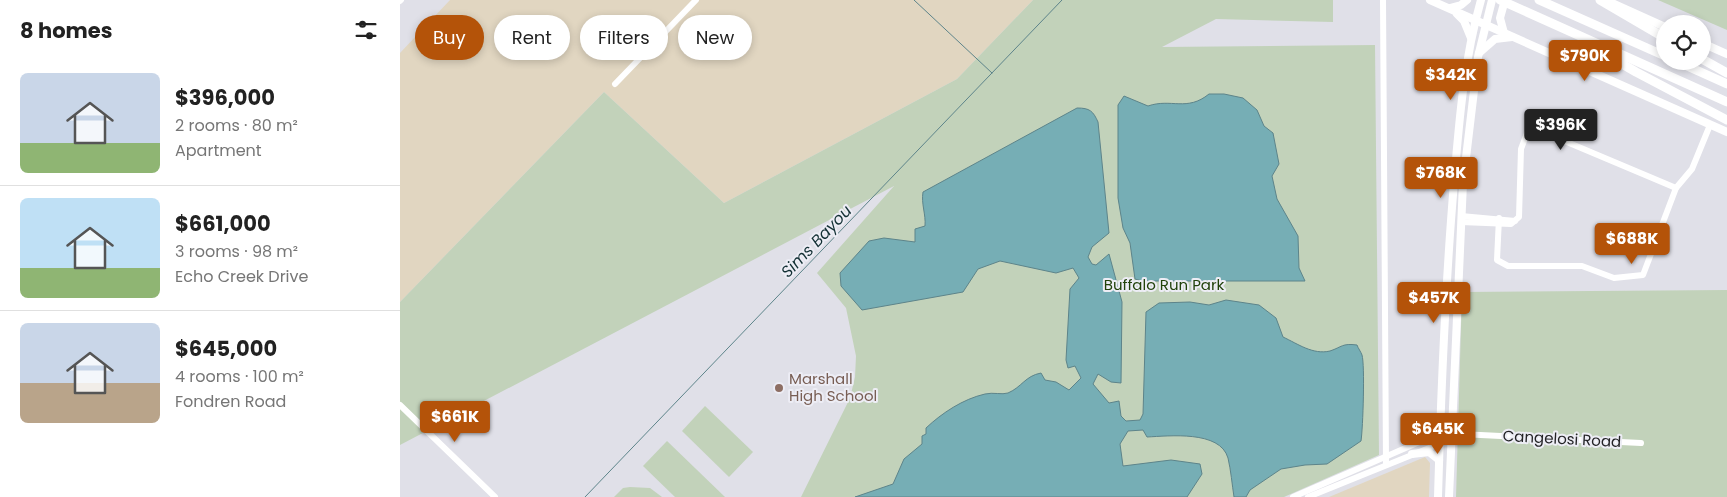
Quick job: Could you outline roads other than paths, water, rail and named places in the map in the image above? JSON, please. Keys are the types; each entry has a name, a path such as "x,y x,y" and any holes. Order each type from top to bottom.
{"highway":[{"path":"1500,0 1727,102"},
{"path":"1539,0 1656,52"},
{"path":"1600,0 1656,33"},
{"path":"1560,27 1605,56 1727,120"},
{"path":"1711,64 1727,72"},
{"path":"1696,70 1727,84"}],"main road":[{"path":"1430,0 1727,132"},
{"path":"1450,8 1461,5 1467,0"},
{"path":"1438,497 1451,218 1461,106 1475,20 1481,0"},
{"path":"1449,497 1461,219 1470,108 1484,24 1492,0"},
{"path":"1504,33 1500,18 1505,0"},
{"path":"1605,0 1656,23"},
{"path":"1450,8 1464,21 1472,40"},
{"path":"1479,53 1496,40 1512,37"},
{"path":"1711,48 1727,54"},
{"path":"1461,106 1470,108"},
{"path":"1451,218 1461,219"},
{"path":"1446,300 1457,300"},
{"path":"1443,373 1455,373"},
{"path":"1412,454 1429,452 1439,460"}],"street":[{"path":"615,84 696,0"},
{"path":"1384,0 1386,465"},
{"path":"1499,221 1497,260 1508,266 1582,266 1614,278 1643,275 1676,188 1692,169 1710,125"},
{"path":"1461,219 1499,221 1511,224 1519,217 1521,207 1521,149 1526,133 1536,129 1676,188"},
{"path":"400,404 495,497"},
{"path":"1293,497 1440,434"},
{"name":"Cangelosi Road","path":"1440,434 1641,443"},
{"path":"1308,497 1439,444 1453,435"}],"water":[{"path":"1209,94 1224,94 1243,98 1257,110 1264,126 1273,133 1279,164 1272,176 1277,199 1298,236 1299,268 1305,281 1142,281 1135,279 1130,243 1123,228 1118,198 1118,105 1124,96 1148,106 1164,103 1186,104"},
{"path":"1077,108 1090,111 1098,122 1109,233 1092,247 1088,257 1092,264 1096,265 1109,254 1122,302 1121,383 1111,382 1098,374 1093,384 1109,403 1119,401 1121,416 1126,421 1140,420 1143,414 1146,312 1159,303 1190,302 1209,305 1226,300 1259,305 1276,318 1283,337 1300,346 1324,352 1345,345 1357,345 1362,355 1363,371 1361,441 1327,464 1281,469 1250,490 1246,497 1234,497 1228,458 1223,449 1215,443 1193,437 1147,437 1143,430 1128,431 1120,444 1123,466 1171,460 1200,464 1202,474 1187,497 855,497 893,484 904,459 922,444 922,436 926,434 926,428 961,403 985,394 1008,393 1036,374 1041,373 1045,380 1056,382 1069,390 1081,378 1075,366 1068,368 1066,360 1070,289 1079,278 1073,268 1056,273 1000,261 978,269 963,292 862,310 841,286 840,273 869,241 884,238 915,242 915,229 925,226 923,192"}],"waterway":[{"path":"914,0 992,73"},
{"name":"Sims Bayou","path":"585,497 1062,0"}],"place":[{"name":"Marshall High School","path":"779,388"}],"park label":[{"name":"Buffalo Run Park","path":"1164,285"}]}
